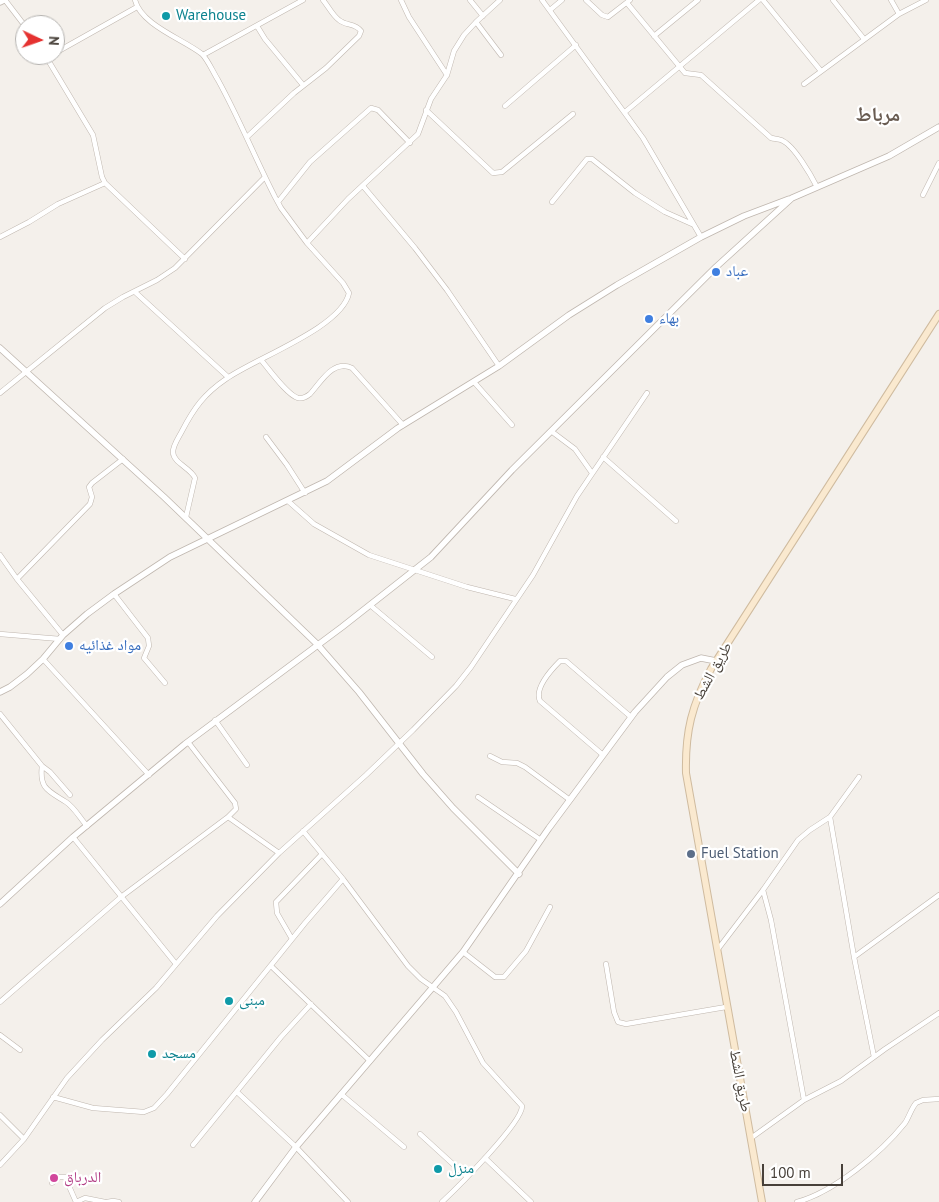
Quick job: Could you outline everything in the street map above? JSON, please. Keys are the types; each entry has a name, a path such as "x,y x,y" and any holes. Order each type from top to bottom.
{"main road":[{"name":"طريق الشط","path":"762,1202 726,1007 718,949 688,783 686,760 688,728 693,708 704,682 716,661 939,314"}],"street":[{"path":"0,2 4,0 16,15"},
{"path":"135,0 137,7 152,22 169,35 203,55 230,101 278,202 307,243 343,283 349,293 348,301 326,321 299,340 228,377 204,396 194,409 174,446 173,452 175,457 193,474 194,478 186,517"},
{"path":"203,55 303,0"},
{"path":"247,137 303,85 326,68 361,31 358,27 338,20 323,0"},
{"path":"402,0 409,17 448,75"},
{"path":"470,0 483,16"},
{"path":"307,243 325,222 418,134 431,99 448,75 454,51 464,35 500,0"},
{"path":"542,0 625,112 658,163 701,237"},
{"path":"550,10 562,0"},
{"path":"586,0 602,15 608,16 628,1 685,73 701,74 771,138 788,144 817,186"},
{"path":"654,36 698,0"},
{"path":"625,112 759,0"},
{"path":"763,0 821,71"},
{"path":"833,0 864,39"},
{"path":"891,0 899,14"},
{"path":"804,84 899,14 926,0"},
{"path":"65,48 137,7"},
{"path":"476,22 501,55"},
{"path":"257,26 265,39 303,85"},
{"path":"505,106 576,46"},
{"path":"51,65 92,135 105,183 185,260"},
{"path":"278,202 310,162 371,108 378,110 410,143"},
{"path":"426,110 493,173 497,174 502,172 572,114"},
{"path":"0,692 22,678 43,659 62,637 114,594 170,557 304,494 327,481 402,425 499,366 569,316 658,260 744,216 792,198 889,156 939,127"},
{"path":"552,202 587,159 592,159 635,193 665,212 694,225"},
{"path":"923,195 939,163"},
{"path":"0,393 105,308 156,280 185,260 265,177"},
{"path":"0,237 58,204 105,183"},
{"path":"363,186 447,290 499,366"},
{"path":"0,904 73,837 215,720 370,605 446,542 512,470 721,263 792,198"},
{"path":"135,292 228,377"},
{"path":"0,348 186,517 317,644 359,692 452,808 519,874"},
{"path":"261,360 291,394 299,398 306,398 332,369 339,365 346,365 358,374 402,425"},
{"path":"474,382 512,426"},
{"path":"0,1165 24,1139 53,1097 85,1059 156,988 217,916 279,853 366,775 456,686 488,643 533,575 567,512 647,393"},
{"path":"551,432 575,450 592,473"},
{"path":"266,437 287,465 304,494"},
{"path":"603,457 676,521"},
{"path":"17,579 90,504 92,497 90,487 92,483 123,459"},
{"path":"288,501 314,524 362,552 467,587 515,600"},
{"path":"0,555 62,637"},
{"path":"114,594 148,638 149,646 144,658 165,682"},
{"path":"370,605 432,657"},
{"path":"0,634 62,637"},
{"path":"255,1202 296,1147 462,952 519,874 541,840 632,717 667,676 682,665 701,658 716,661"},
{"path":"43,659 148,775"},
{"path":"603,755 540,701 539,689 555,665 560,660 566,662 632,717"},
{"path":"0,714 42,766 50,772 70,795"},
{"path":"215,720 247,765"},
{"path":"0,1002 120,898 215,828 236,809 235,803 188,742"},
{"path":"490,756 502,762 517,763 525,767 570,800"},
{"path":"42,766 41,777 46,788 52,794 67,802 87,826"},
{"path":"718,949 798,840 830,817 859,777"},
{"path":"478,797 541,840"},
{"path":"228,817 279,853"},
{"path":"830,817 854,957 874,1057"},
{"path":"303,831 343,879 408,966 421,979 442,993 452,1004 483,1063 522,1106 520,1115 502,1139 442,1202"},
{"path":"73,837 120,898 176,964"},
{"path":"292,939 277,913 276,902 322,854"},
{"path":"53,1097 80,1106 109,1110 144,1112 151,1110 167,1094 343,879"},
{"path":"763,890 769,911 804,1100"},
{"path":"854,957 939,894"},
{"path":"462,952 495,977 504,977 526,950 550,906"},
{"path":"606,964 614,1012 618,1022 626,1024 726,1007"},
{"path":"271,966 370,1061"},
{"path":"194,1145 281,1037 311,1004"},
{"path":"751,1138 804,1100 841,1081 939,1014"},
{"path":"0,1035 20,1050"},
{"path":"238,1092 296,1147 348,1202"},
{"path":"341,1094 404,1147"},
{"path":"797,1202 822,1192 866,1162 886,1145 906,1121 916,1103 939,1099"},
{"path":"0,1115 24,1139"},
{"path":"420,1134 466,1176"},
{"path":"485,1158 531,1202"},
{"path":"52,1183 59,1177 64,1177 76,1202 85,1198 106,1202 119,1202"}],"place":[{"name":"Warehouse","path":"166,16"},
{"name":"عباد","path":"716,272"},
{"name":"بهاء","path":"649,319"},
{"name":"مواد غذائيه","path":"69,646"},
{"name":"Fuel Station","path":"691,854"},
{"name":"مبنى","path":"229,1001"},
{"name":"مسجد","path":"152,1054"},
{"name":"منزل","path":"438,1169"},
{"name":"الدرباق","path":"54,1178"}],"district":[{"name":"مرباط","path":"878,115"}]}
